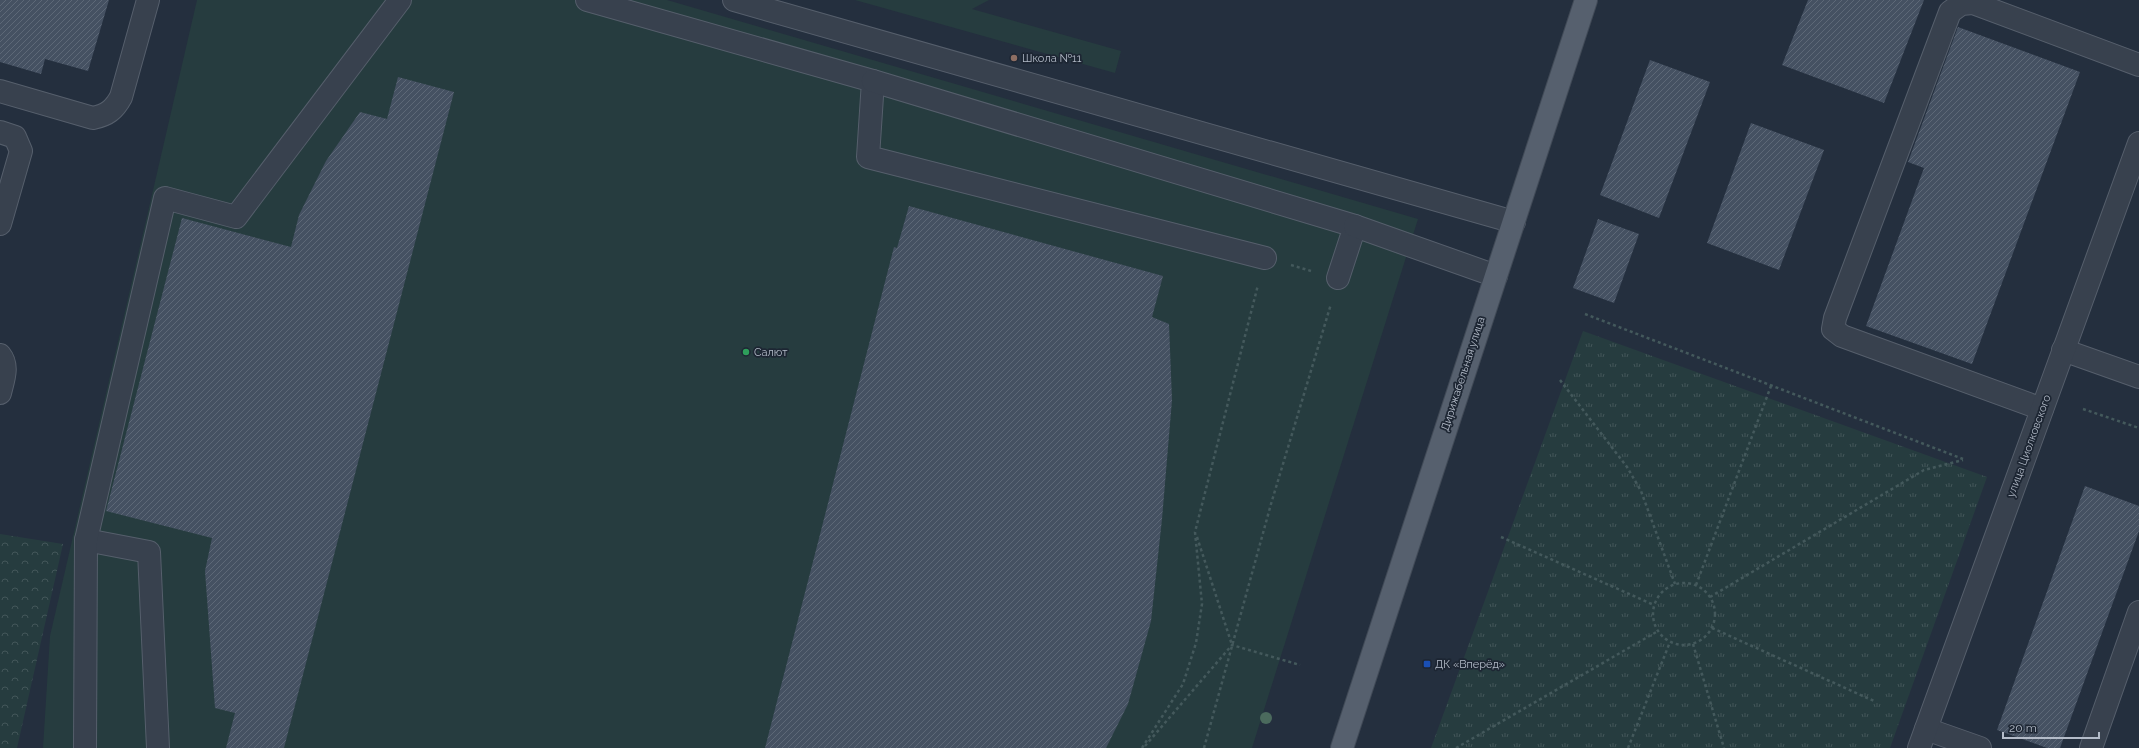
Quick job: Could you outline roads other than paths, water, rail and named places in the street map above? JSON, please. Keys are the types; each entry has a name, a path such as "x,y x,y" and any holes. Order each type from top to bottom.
{"main road":[{"name":"Дирижабельная улица","path":"1342,748 1586,0"}],"street":[{"path":"0,91 93,118 104,116 115,108 121,97 148,0"},
{"path":"85,748 86,540 165,198 236,217 400,0"},
{"path":"587,0 873,81 1355,226 1496,276"},
{"path":"734,0 1514,222"},
{"path":"2042,408 1842,336 1833,329 1835,318 1950,12 1961,4 1973,3 2139,65"},
{"path":"873,81 868,157 1265,258"},
{"path":"0,132 15,137 21,150 0,224"},
{"name":"улица Циолковского","path":"1923,738 2139,143"},
{"path":"1338,278 1355,226"},
{"path":"2063,350 2139,377"},
{"path":"0,355 5,365 5,372 0,393"},
{"path":"86,540 149,552 158,748"},
{"path":"2091,748 2139,612"},
{"path":"1923,738 1980,748"}],"place":[{"name":"Школа №11","path":"1014,58"},
{"name":"Салют","path":"746,352"},
{"name":"ДК «Вперёд»","path":"1427,664"}]}
